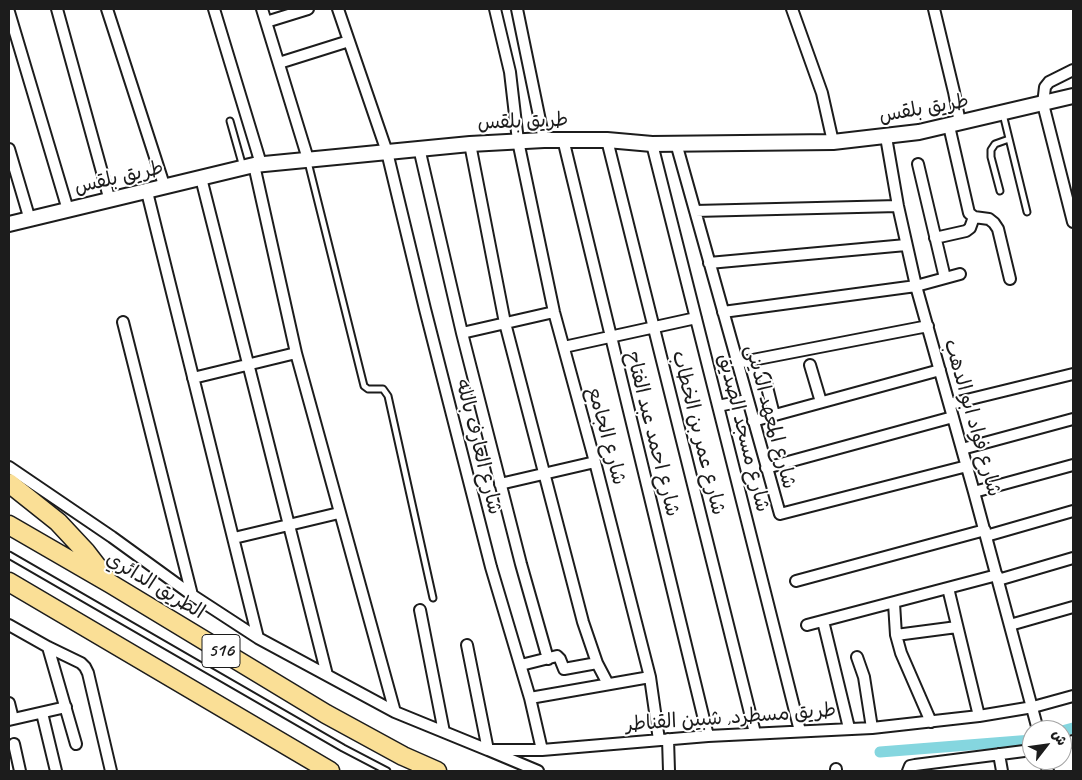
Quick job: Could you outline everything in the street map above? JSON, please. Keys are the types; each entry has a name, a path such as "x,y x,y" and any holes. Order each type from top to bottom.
{"highway":[{"path":"9,483 68,532 111,584"},
{"name":"الطريق الدائري","path":"9,525 111,584 326,714 403,756 436,771"},
{"name":"516","path":"9,582 330,771"}],"main road":[{"name":"طريق بلقس","path":"9,224 253,166 308,159 470,144 563,139 652,144 833,142 886,137 955,125 1073,96"}],"street":[{"path":"57,9 110,201"},
{"path":"108,9 164,188"},
{"path":"214,9 253,166 296,353 395,712"},
{"path":"262,9 308,159"},
{"path":"266,22 306,9"},
{"name":"شارع العارف بالله","path":"338,9 388,152 424,309 488,557 521,665 542,750"},
{"name":"شارع الجامع","path":"495,9 510,72 518,141 554,312 650,677 669,771"},
{"path":"516,9 544,140"},
{"path":"792,9 822,93 833,142"},
{"path":"934,9 954,92 955,125 970,213 974,216 988,219 998,229 1010,278"},
{"path":"9,12 68,210"},
{"path":"278,63 349,40"},
{"path":"1073,70 1049,82 1045,87 1043,104 1073,222"},
{"name":"شارع فواد ابو الدهب","path":"886,137 898,206 916,286 1036,720"},
{"name":"شارع احمد عبد الفتاح","path":"563,139 708,736"},
{"name":"شارع عمر بن الخطاب","path":"607,140 755,733"},
{"name":"شارع المعهد الدينى","path":"676,143 780,514 967,466"},
{"path":"470,144 505,323 583,622 597,663 608,684"},
{"name":"شارع مسجد الصديق","path":"652,144 800,731"},
{"path":"419,148 462,333 500,484 548,659"},
{"path":"9,149 30,220"},
{"path":"918,164 945,278"},
{"path":"201,178 327,675"},
{"path":"147,192 258,638"},
{"path":"695,211 898,206"},
{"path":"935,238 966,231 970,228 974,216"},
{"path":"709,263 906,245"},
{"path":"723,312 916,286 960,274"},
{"path":"462,333 554,312"},
{"path":"564,347 696,318"},
{"path":"123,322 192,595"},
{"path":"737,363 928,326"},
{"path":"193,378 296,353"},
{"path":"810,365 821,402"},
{"path":"753,421 940,370"},
{"path":"950,404 1073,374"},
{"path":"764,379 774,415"},
{"path":"718,406 747,400"},
{"path":"766,468 953,417"},
{"path":"962,449 1073,419"},
{"path":"500,484 595,462"},
{"path":"974,492 1073,465"},
{"name":"طريق مسطرد, شبين القناطر","path":"9,467 112,537 192,595 258,638 395,712 488,750 542,750 708,736 872,728 979,716 1033,707 1073,696"},
{"path":"796,580 1073,511"},
{"path":"234,538 339,514"},
{"path":"807,625 1073,558"},
{"path":"948,588 979,716"},
{"path":"894,603 896,634 901,653 931,722"},
{"path":"1010,625 1073,607"},
{"path":"420,610 444,732"},
{"path":"823,621 849,728"},
{"path":"9,626 81,663 85,667 111,771"},
{"path":"896,634 957,627"},
{"path":"467,645 488,750 538,771"},
{"path":"48,647 76,744"},
{"path":"521,665 559,657 564,669 597,663"},
{"path":"857,657 864,677 872,728"},
{"path":"530,698 650,677"},
{"path":"9,703 11,719 66,707"},
{"path":"42,713 56,771"},
{"path":"14,744 20,771"},
{"path":"908,771 910,766 915,765 1022,751"},
{"path":"999,754 1002,771"},
{"path":"948,760 950,771"}],"lane":[{"path":"1003,114 1027,212"},
{"path":"230,121 253,166"},
{"path":"1000,192 991,150 995,144 1009,139"},
{"path":"308,159 363,383 368,389 380,388 388,393 433,598"},
{"path":"9,555 334,743 387,771"}],"waterway":[{"path":"880,752 1022,741"}]}
